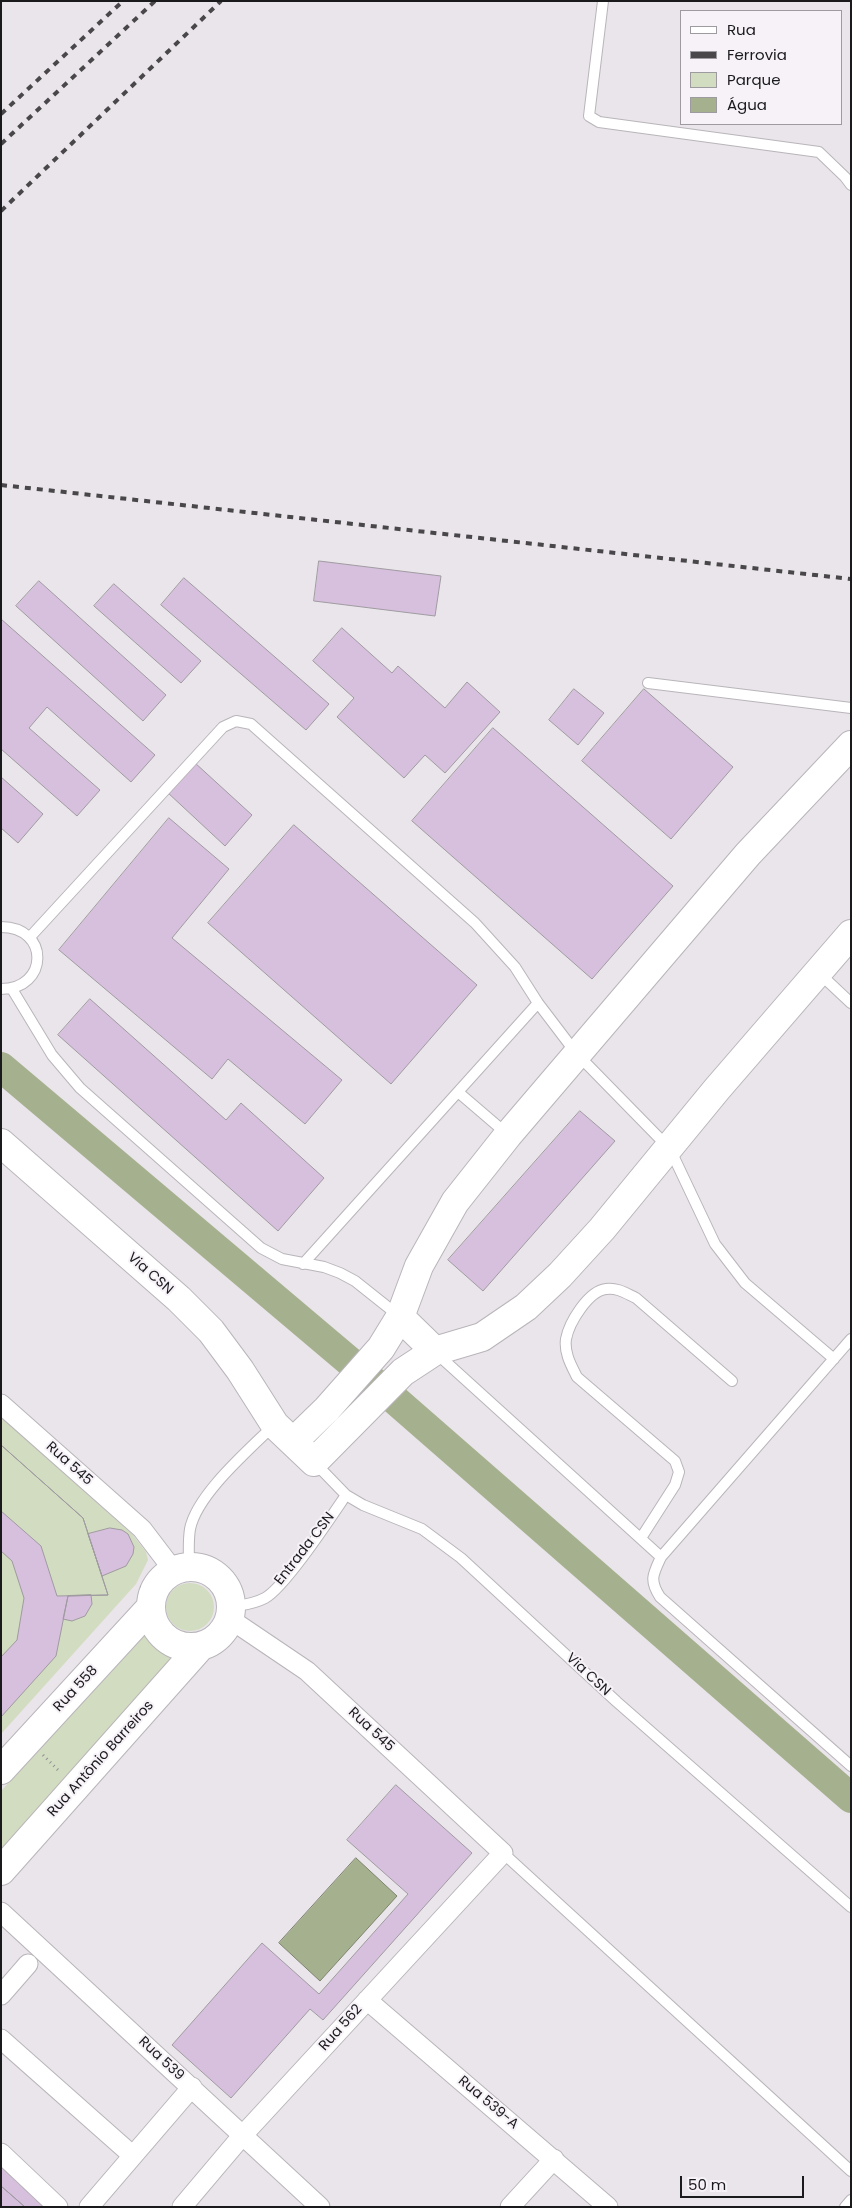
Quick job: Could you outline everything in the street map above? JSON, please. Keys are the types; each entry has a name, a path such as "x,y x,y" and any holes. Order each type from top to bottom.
{"street":[{"path":"284,1433 326,1409 381,1348 400,1317 419,1266 455,1202 576,1054 748,854 851,745"},
{"path":"314,1462 402,1372 435,1352 482,1337 526,1307 560,1275 596,1236 670,1149 717,1089 851,934"},
{"name":"Via CSN","path":"1,1143 179,1299 211,1331 284,1433 314,1462"},
{"path":"400,1317 435,1352"},
{"name":"Rua 545","path":"1,1404 142,1529 181,1569"},
{"path":"202,1568 218,1578 229,1594 231,1613 223,1632 214,1641 201,1646 189,1648 166,1640 153,1620 151,1607 157,1586 165,1577 181,1569 202,1568"},
{"name":"Rua 558","path":"1,1770 151,1607"},
{"name":"Rua 545","path":"231,1613 307,1671 503,1853"},
{"name":"Rua Antônio Barreiros","path":"1,1871 201,1646"},
{"name":"Rua 562","path":"182,2207 242,2136 503,1853"},
{"name":"Rua 539","path":"1,1912 320,2207"},
{"path":"1,1995 28,1964"},
{"name":"Rua 539-A","path":"367,2000 608,2207"},
{"path":"1,2039 132,2155"},
{"path":"89,2207 192,2087"},
{"path":"1,2153 58,2207"},
{"path":"510,2207 554,2159"}],"lane":[{"path":"603,1 589,116 599,122 820,152 851,185"},
{"path":"648,683 851,708"},
{"path":"30,938 223,727 236,721 251,724 475,923 515,967 538,1003 576,1054 670,1149 715,1244 745,1283 834,1359"},
{"path":"1,927 12,927 22,930 36,947 38,958 36,968 26,981 7,989 52,1055 80,1088 261,1248 282,1259 324,1267 355,1281 400,1317"},
{"path":"818,972 851,1003"},
{"path":"303,1264 538,1003"},
{"path":"458,1092 508,1135"},
{"path":"641,1538 675,1486 679,1472 676,1461 577,1377 568,1359 566,1340 576,1314 591,1296 598,1292 606,1289 620,1290 636,1298 732,1382"},
{"path":"851,1339 661,1557 653,1574 653,1586 660,1597 851,1766"},
{"path":"435,1352 661,1557"},
{"path":"181,1569 190,1528 200,1504 214,1486 284,1433"},
{"name":"Via CSN","path":"314,1462 346,1495 422,1529 461,1558 617,1702 851,1907"},
{"name":"Entrada CSN","path":"231,1613 266,1597 282,1582 346,1495"},
{"path":"503,1853 851,2171"},
{"path":"845,2207 851,2200"}],"path":[{"path":"38,1750 66,1778"}],"green space":[{"path":"1,1417 132,1534 146,1552 148,1560 136,1584 1,1734"},
{"path":"190,1583 199,1585 207,1590 212,1598 214,1607 212,1616 207,1624 199,1629 190,1631 181,1629 173,1624 168,1616 166,1607 168,1598 173,1590 181,1585"},
{"path":"147,1630 162,1648 177,1656 62,1781 1,1852 1,1791"}],"water":[{"path":"356,1858 397,1896 320,1981 279,1943"}],"building":[{"path":"319,561 441,576 435,616 314,601"},
{"path":"184,578 329,704 306,730 161,605"},
{"path":"39,581 166,695 143,721 16,606"},
{"path":"114,584 201,661 181,683 94,606"},
{"path":"1,619 155,755 131,782 47,707 29,728 100,790 77,816 1,749"},
{"path":"342,628 392,673 398,666 445,708 467,682 500,712 445,773 425,755 404,778 337,717 354,698 313,661"},
{"path":"574,689 604,713 578,745 549,720"},
{"path":"644,689 733,767 671,839 582,761"},
{"path":"493,728 673,886 592,979 412,821"},
{"path":"194,762 252,815 225,846 167,792"},
{"path":"1,777 43,814 18,843 1,828"},
{"path":"169,818 229,869 172,938 342,1080 305,1124 228,1059 212,1079 59,950"},
{"path":"294,825 477,985 391,1084 208,923"},
{"path":"90,999 226,1120 241,1103 324,1178 278,1231 58,1035"},
{"path":"580,1111 615,1141 483,1291 448,1260"},
{"path":"1,1445 83,1518 108,1595 68,1596 56,1656 1,1717 1,1657 17,1640 24,1598 12,1561 1,1551"},
{"path":"1,1445 83,1518 108,1595 57,1596 41,1546 1,1511"},
{"path":"110,1528 122,1530 128,1534 134,1547 133,1554 126,1566 102,1576 88,1534"},
{"path":"91,1595 92,1604 85,1616 72,1621 63,1619 68,1596"},
{"path":"396,1785 472,1853 323,2020 310,2009 231,2098 172,2045 262,1943 319,1994 408,1894 347,1840"},
{"path":"1,2167 44,2207 25,2207 1,2186"},
{"path":"1,2186 25,2207 1,2207"}],"waterway":[{"path":"1,1067 394,1399 851,1798"}],"railway":[{"path":"1,114 123,1"},
{"path":"1,144 155,1"},
{"path":"1,211 221,1"},
{"path":"1,485 851,579"}]}
